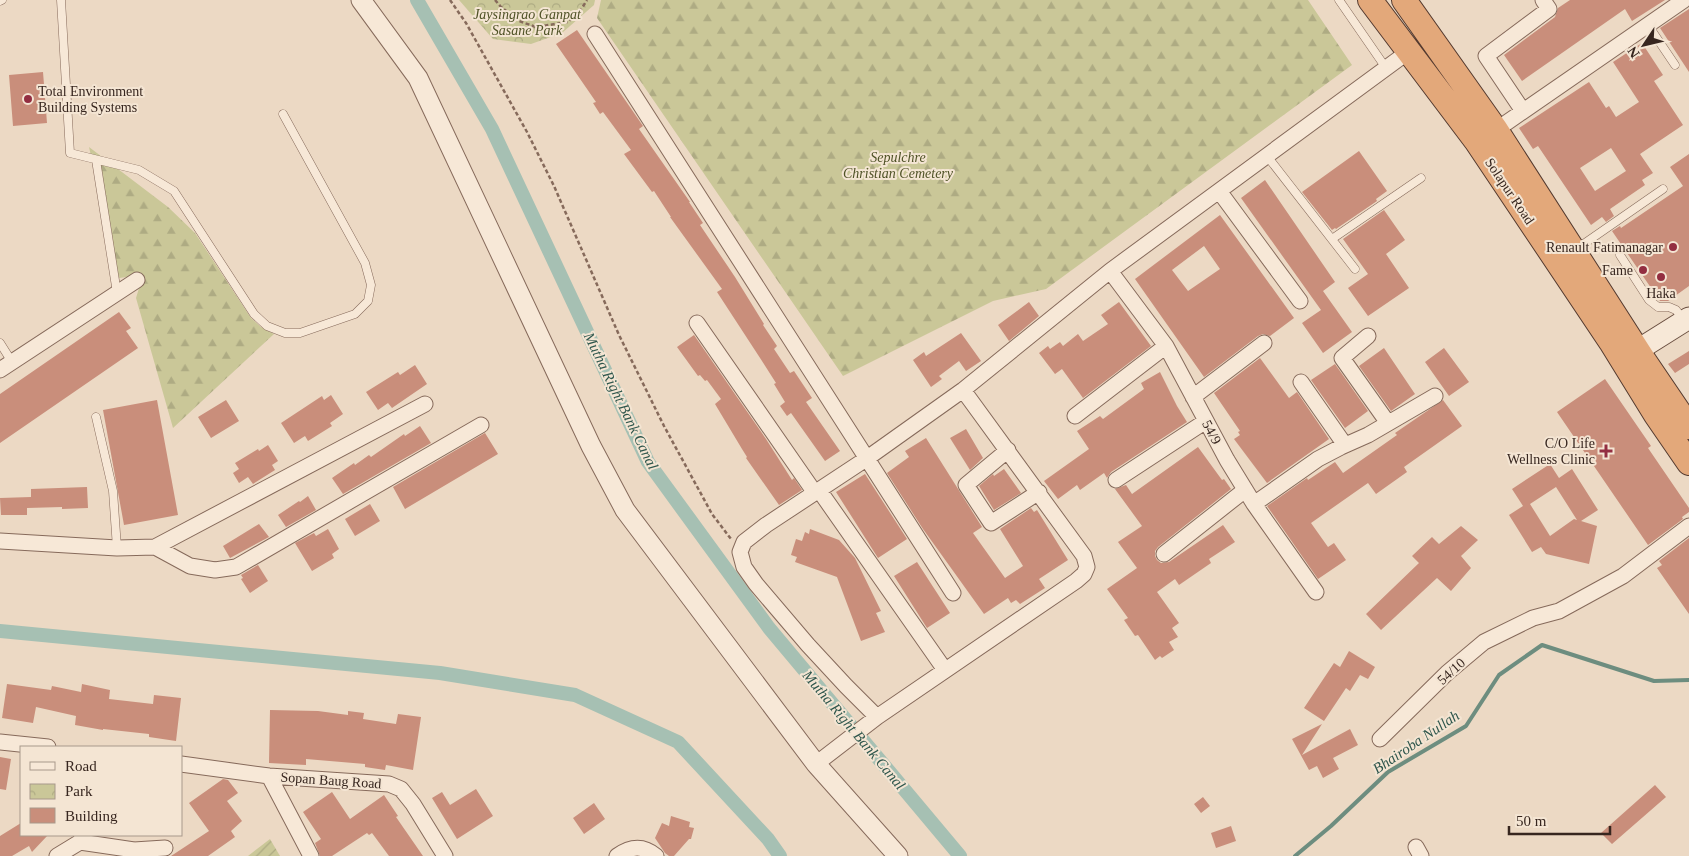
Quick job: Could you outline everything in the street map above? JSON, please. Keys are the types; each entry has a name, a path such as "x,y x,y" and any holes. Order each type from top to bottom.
{"highway":[{"name":"Solapur Road","path":"1370,0 1477,142 1611,342 1656,415 1689,463"},
{"name":"Solapur Road","path":"1404,0 1496,130 1641,356 1689,427"}],"main road":[{"path":"1641,356 1688,324"}],"street":[{"path":"361,0 418,78 591,446 625,510 898,856"},
{"path":"1523,111 1486,56 1549,9 1543,0"},
{"path":"1496,130 1680,1"},
{"path":"595,34 953,593"},
{"path":"873,721 756,584 744,567 740,552 744,542 963,390 1110,272 1408,52"},
{"path":"1219,191 1300,301"},
{"name":"54/9","path":"1110,272 1166,346 1245,490 1316,592"},
{"path":"6,366 137,280"},
{"path":"697,323 945,670"},
{"path":"1368,336 1342,358 1388,423"},
{"path":"1193,397 1264,343"},
{"path":"1075,416 1166,346"},
{"path":"1301,382 1345,445"},
{"path":"823,759 945,670 1076,581 1084,574 1087,567 1084,556 963,390"},
{"path":"1254,504 1318,459 1368,435 1435,396"},
{"path":"0,541 117,548 155,547 425,404"},
{"path":"1116,480 1206,421"},
{"path":"155,547 190,566 215,570 236,567 481,425"},
{"path":"1008,450 966,485 991,523 1038,492"},
{"path":"1164,554 1245,490"},
{"name":"54/10","path":"1380,739 1447,673 1484,642 1533,618 1558,611 1623,576 1689,526"},
{"path":"0,742 38,746"},
{"name":"Sopan Baug Road","path":"182,764 269,776 388,784 401,789 414,804 445,856"},
{"path":"269,776 312,856"},
{"path":"57,856 81,838 117,852 165,848"},
{"path":"617,856 634,848 647,848 656,856"}],"lane":[{"path":"61,0 70,153 139,170 174,191 254,314 267,326 285,333 300,332 355,314 368,301 372,285 365,264 282,114"},
{"path":"1339,0 1386,68"},
{"path":"1648,25 1675,65"},
{"path":"1267,156 1355,269"},
{"path":"96,160 117,293"},
{"path":"1332,239 1421,178"},
{"path":"1574,251 1663,189"},
{"path":"1620,256 1649,300 1658,307 1669,307 1676,310 1688,324"},
{"path":"0,343 6,366"},
{"path":"96,417 112,491 117,548"}],"path":[{"path":"450,0 470,31 527,132 554,186 619,335 664,426 712,514 740,552"},
{"path":"495,0 519,21 536,28 568,22 587,0"}],"green space":[{"name":"Jaysingrao Ganpat Sasane Park","path":"459,0 595,0 594,5 562,33 531,44 493,39"},
{"name":"Sepulchre Christian Cemetery","path":"601,0 1308,0 1352,65 1046,289 993,301 843,376 597,18"},
{"path":"89,147 168,207 195,233 251,318 261,327 274,334 173,428 136,298 143,275 119,278"},
{"path":"270,839 280,856 248,856"}],"building":[{"path":"1570,0 1665,0 1632,21 1625,9 1522,81 1504,55 1555,17 1558,8"},
{"path":"1689,9 1689,72 1660,28"},
{"path":"577,30 643,126 639,129 703,223 700,225 735,277 777,346 774,349 790,373 794,371 812,398 806,402 840,451 825,461 791,413 787,416 780,406 785,402 774,384 776,383 717,292 722,289 670,217 654,191 652,192 624,154 631,150 603,112 600,114 593,103 596,102 556,44"},
{"path":"1642,43 1663,75 1654,81 1683,125 1640,154 1653,173 1642,180 1645,185 1610,209 1614,216 1606,222 1602,217 1591,225 1538,146 1533,149 1519,128 1589,82 1606,108 1609,106 1616,117 1639,102 1613,62","holes":["1611,148 1626,171 1595,191 1580,168"]},
{"name":"Total Environment Building Systems","path":"43,72 47,123 13,126 9,75"},
{"path":"1359,151 1387,191 1376,199 1377,201 1332,230 1302,192"},
{"path":"1689,154 1689,286 1668,301 1660,301 1612,231 1620,226 1621,228 1683,186 1670,167"},
{"path":"1265,180 1335,282 1323,291 1352,332 1323,353 1302,323 1321,310 1241,198"},
{"path":"1384,210 1405,240 1386,254 1409,288 1368,316 1348,288 1368,274 1343,239"},
{"path":"1220,215 1294,318 1270,336 1263,334 1258,336 1204,377 1135,279","holes":["1204,246 1220,269 1188,291 1172,270"]},
{"path":"1029,302 1039,316 1009,341 998,325"},
{"path":"1119,302 1151,346 1083,398 1062,369 1055,374 1039,353 1048,346 1050,349 1060,342 1063,346 1078,334 1083,341 1108,324 1101,315"},
{"path":"119,312 131,328 126,331 138,348 0,443 0,394"},
{"path":"961,333 981,361 966,371 959,361 939,376 942,379 931,387 913,360 924,352 926,356"},
{"path":"694,335 792,480 794,478 802,490 779,505 746,458 715,404 721,399 707,380 705,381 700,375 698,376 677,347"},
{"path":"1384,348 1415,394 1391,411 1359,366"},
{"path":"1444,348 1469,382 1449,396 1425,362"},
{"path":"1689,351 1689,364 1675,373 1668,364"},
{"path":"1260,358 1289,398 1297,392 1329,439 1267,483 1234,439 1240,435 1238,432 1240,431 1214,393"},
{"path":"1335,364 1368,411 1345,428 1311,380"},
{"path":"415,365 427,384 392,408 388,403 378,410 366,392 398,372 400,375"},
{"path":"1160,372 1187,422 1111,472 1107,478 1104,473 1080,490 1077,485 1058,499 1044,481 1089,449 1077,431 1100,416 1103,419 1144,389 1141,383"},
{"path":"1605,379 1651,446 1648,448 1689,508 1689,512 1682,517 1683,519 1648,545 1557,412"},
{"path":"331,395 343,414 330,423 332,426 308,441 305,436 294,443 281,423 322,396 324,400"},
{"path":"157,400 178,515 124,525 103,410"},
{"path":"226,400 239,421 211,438 198,417"},
{"path":"1443,400 1462,426 1404,467 1407,472 1376,494 1368,483 1311,523 1328,547 1334,543 1346,560 1318,579 1267,506 1307,478 1308,480 1335,462 1343,473 1397,435 1395,433"},
{"path":"420,426 431,443 343,494 332,478 354,463 355,465 369,455 371,457 404,434 405,436"},
{"path":"966,429 983,458 970,470 950,438"},
{"path":"485,433 498,454 405,509 393,487"},
{"path":"926,438 982,527 973,533 1005,578 1023,566 1000,529 1031,508 1034,512 1037,510 1068,560 1039,579 1045,588 1020,604 1016,600 1011,603 1008,598 984,614 923,529 887,473 909,457 905,451"},
{"path":"268,445 278,461 272,465 275,470 253,484 248,477 239,483 233,473 239,469 235,463"},
{"path":"1198,447 1222,480 1224,479 1231,489 1158,547 1155,551 1155,556 1161,563 1169,562 1223,525 1235,542 1209,559 1211,563 1179,585 1175,579 1157,592 1179,623 1172,628 1178,637 1169,642 1174,650 1155,660 1138,635 1135,636 1124,620 1128,618 1107,589 1137,568 1118,542 1142,526 1115,489 1126,485 1132,494"},
{"path":"1550,464 1559,478 1572,469 1598,510 1581,521 1597,526 1589,564 1546,554 1541,547 1532,552 1509,515 1523,506 1512,489","holes":["1556,487 1577,520 1574,519 1550,536 1530,504"]},
{"path":"1004,469 1021,493 994,510 979,486 993,474 994,476"},
{"path":"865,474 907,539 878,558 836,492"},
{"path":"87,487 88,508 27,508 27,515 1,515 0,498 31,497 31,489"},
{"path":"308,496 316,510 286,527 278,515"},
{"path":"370,504 380,521 355,536 345,519"},
{"path":"259,524 269,537 230,558 223,546"},
{"path":"1461,526 1478,540 1461,556 1471,568 1451,591 1437,578 1381,630 1366,614 1419,563 1412,556 1432,537 1439,544"},
{"path":"328,529 339,549 332,554 334,558 312,571 295,543 314,533 316,536"},
{"path":"810,529 839,540 855,558 881,611 876,613 885,632 861,641 837,577 795,562 797,557 791,555 796,539 802,541 805,532 809,534"},
{"path":"1689,538 1689,614 1657,568 1662,565 1659,561"},
{"path":"917,562 950,613 927,628 894,576"},
{"path":"258,565 268,581 250,593 241,579 243,578 241,575"},
{"path":"1349,651 1375,667 1368,679 1360,675 1350,691 1346,688 1324,721 1304,708 1334,663 1340,667"},
{"path":"7,684 51,690 52,686 81,692 82,684 110,690 109,699 153,704 154,695 181,698 176,741 149,737 149,734 103,730 75,725 76,716 36,707 33,723 2,718"},
{"path":"270,710 318,711 348,715 348,711 364,713 363,719 396,724 398,714 421,717 413,770 386,765 385,770 365,767 365,764 306,759 306,765 269,763"},
{"path":"1322,724 1302,755 1350,729 1358,745 1333,758 1339,769 1323,778 1317,766 1309,770 1292,739"},
{"path":"0,757 11,759 6,790 0,789"},
{"path":"223,779 228,780 238,793 227,801 242,821 231,831 235,837 208,856 171,856 209,831 189,803"},
{"path":"1655,785 1666,797 1612,844 1601,833"},
{"path":"476,789 493,816 457,839 432,798 442,792 450,805"},
{"path":"332,792 350,819 384,795 398,816 396,817 423,856 389,856 372,833 369,835 367,833 332,856 320,856 315,843 321,839 303,812"},
{"path":"1203,797 1210,806 1201,813 1194,804"},
{"path":"594,803 605,819 584,834 573,818"},
{"path":"671,816 690,822 689,827 694,828 691,839 674,856 669,856 665,853 655,838 662,823 669,826"},
{"path":"20,824 20,836 47,836 32,852 29,846 12,856 0,856 0,836"},
{"path":"1231,826 1236,841 1216,848 1211,833"}],"waterway":[{"name":"Mutha Right Bank Canal","path":"417,0 492,129 648,462 769,628 960,856"},
{"path":"0,631 440,673 575,695 678,742 768,839 780,856"},
{"name":"Bhairoba Nullah","path":"1295,856 1331,826 1388,772 1466,726 1499,675 1542,645 1654,681 1689,680"}],"place":[{"name":"Total Environment Building Systems","path":"28,99"},
{"name":"Renault Fatimanagar","path":"1673,247"},
{"name":"Fame","path":"1643,270"},
{"name":"Haka","path":"1661,277"},
{"name":"C/O Life Wellness Clinic","path":"1606,451"}]}
